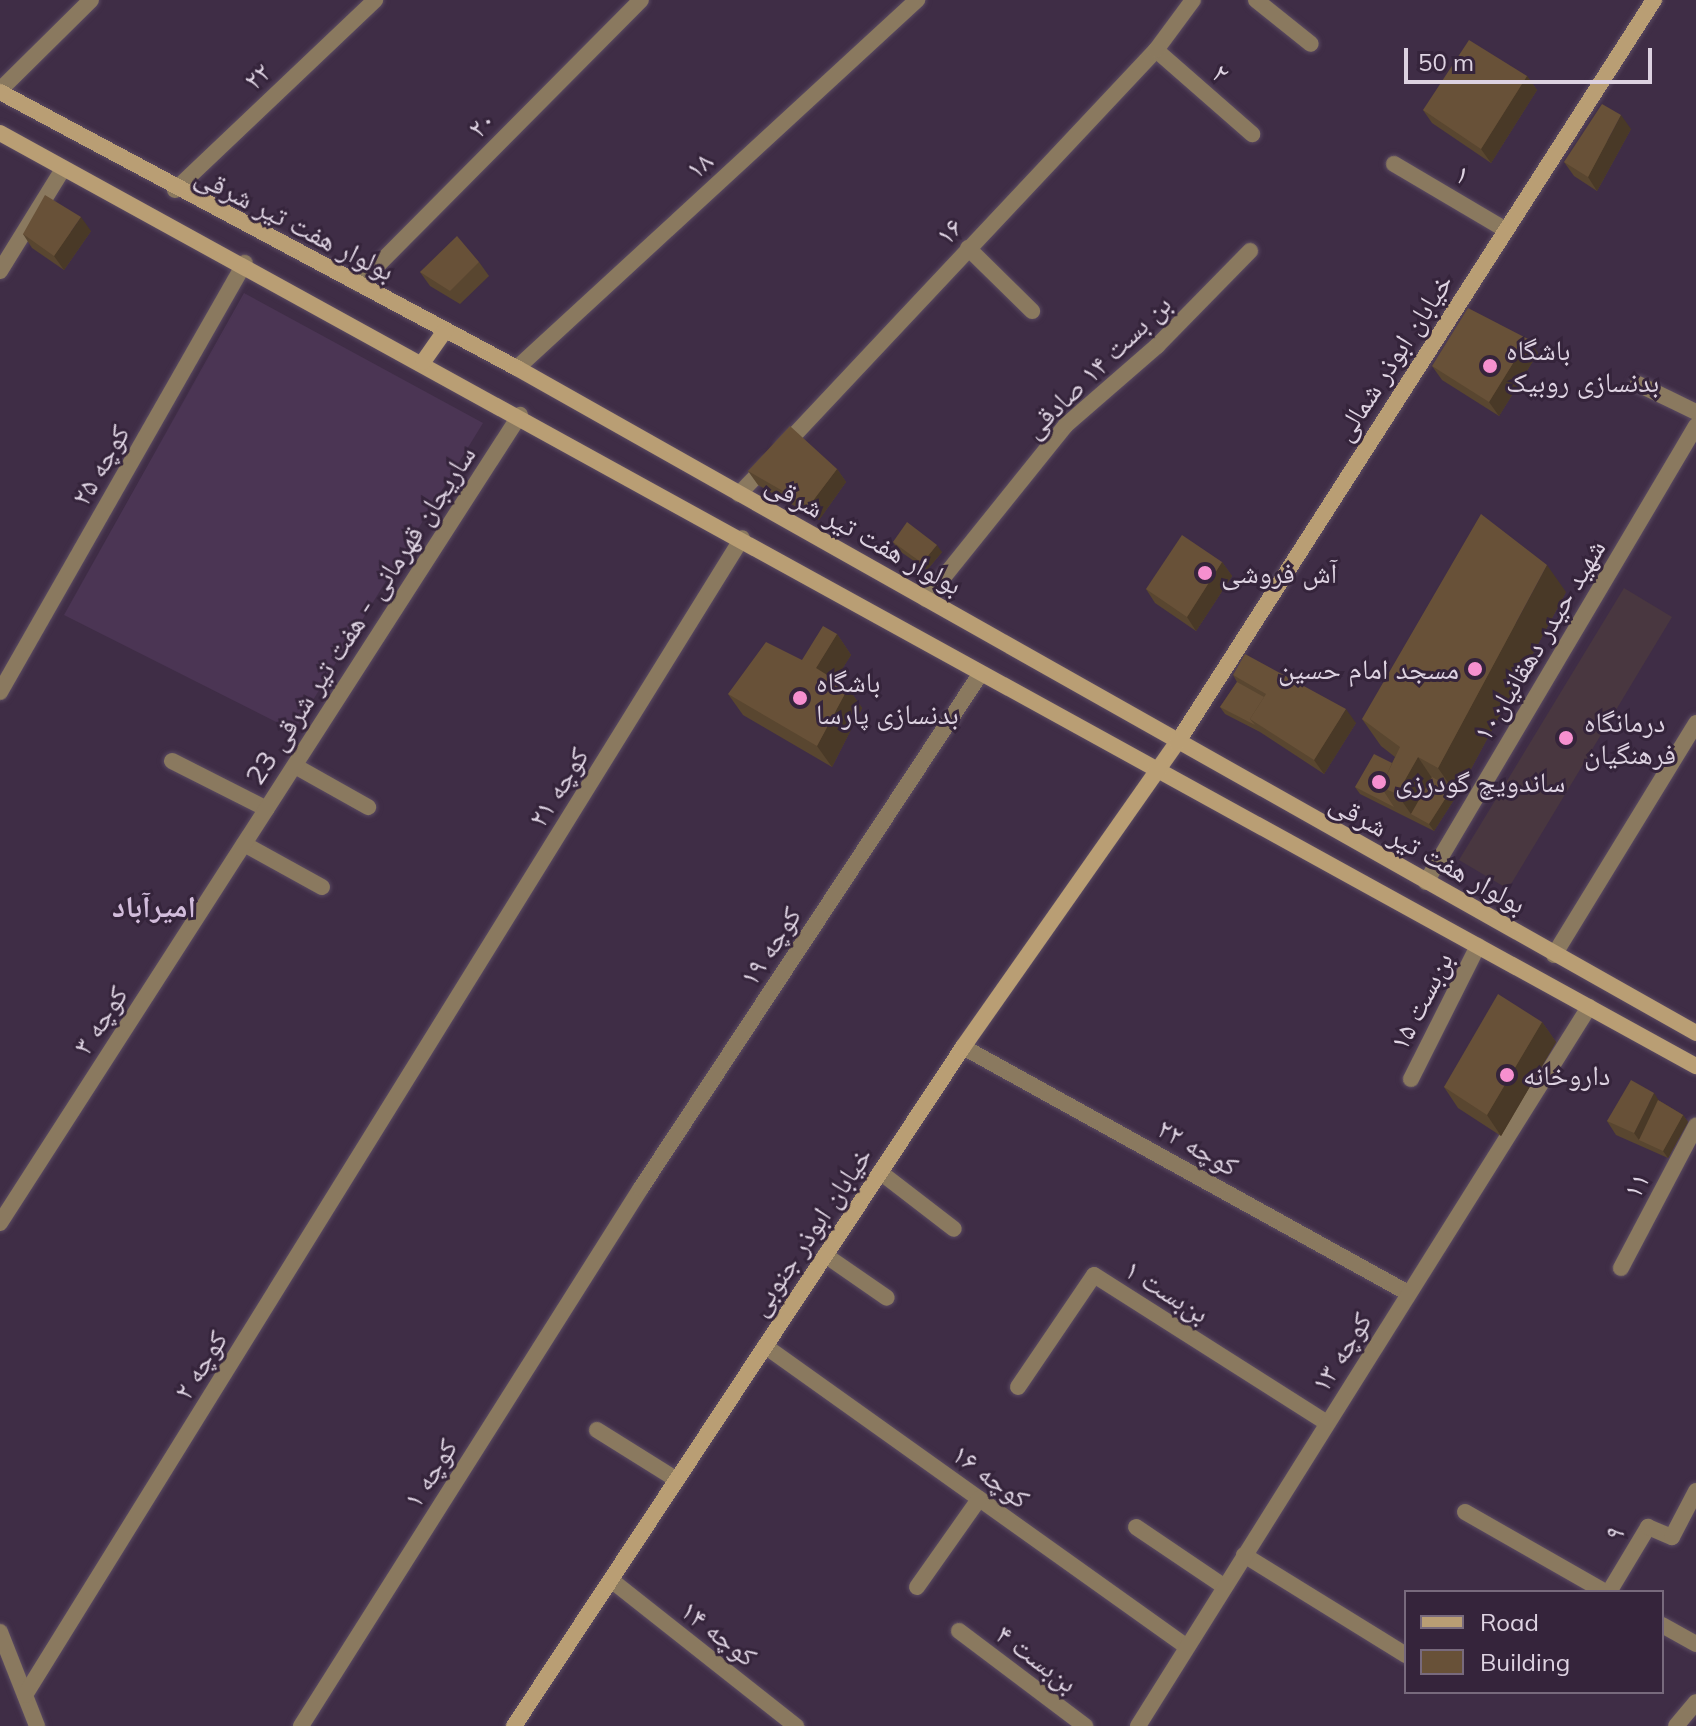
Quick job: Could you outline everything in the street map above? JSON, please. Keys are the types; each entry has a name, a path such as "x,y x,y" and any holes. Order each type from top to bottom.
{"main road":[{"name":"خیابان ابوذر شمالی","path":"1157,771 1654,0"},
{"name":"بولوار هفت تیر شرقی","path":"0,91 175,190 517,368 1696,1033"},
{"name":"بولوار هفت تیر شرقی","path":"0,133 245,263 1157,771 1696,1066"},
{"path":"423,362 445,330"},
{"name":"خیابان ابوذر جنوبی","path":"514,1726 963,1047 1157,771"}],"street":[{"path":"0,91 91,0"},
{"name":"۲۲","path":"175,190 375,0"},
{"name":"۲۰","path":"359,284 641,0"},
{"name":"۱۸","path":"517,368 917,0"},
{"name":"۱۶","path":"739,494 1156,50 1193,0"},
{"path":"1256,0 1311,44"},
{"name":"۲","path":"1156,50 1252,134"},
{"name":"۱","path":"1394,164 1506,230"},
{"path":"0,271 63,169"},
{"path":"968,248 1032,311"},
{"name":"بن بست ۱۴ صادقی","path":"926,599 1066,425 1157,346 1250,251"},
{"name":"کوچه ۲۵","path":"0,692 245,263"},
{"path":"1638,384 1696,412"},
{"name":"ساریجان قهرمانی - هفت تیر شرقی 23","path":"244,844 520,415"},
{"name":"شهید حیدر دهقانیان۱۰","path":"1426,882 1696,426"},
{"name":"کوچه ۲۱","path":"419,1063 742,538"},
{"name":"کوچه ۱۹","path":"603,1248 981,673"},
{"path":"1554,955 1696,723"},
{"path":"172,761 267,809"},
{"path":"295,766 368,807"},
{"path":"244,844 322,887"},
{"name":"کوچه ۳","path":"0,1223 244,844"},
{"name":"بن‌بست ۱۵","path":"1411,1079 1478,946"},
{"name":"کوچه ۱۳","path":"1138,1726 1589,1007"},
{"name":"کوچه ۲۲","path":"963,1047 1408,1293"},
{"name":"کوچه ۲","path":"25,1695 419,1063"},
{"name":"۱۱","path":"1621,1268 1696,1126"},
{"path":"880,1172 954,1229"},
{"name":"کوچه ۱","path":"301,1726 603,1248"},
{"path":"825,1255 887,1298"},
{"name":"بن‌بست ۱","path":"1018,1387 1094,1275 1327,1423"},
{"name":"کوچه ۱۶","path":"765,1346 1187,1647"},
{"path":"597,1430 677,1480"},
{"name":"۹","path":"1608,1590 1648,1527 1672,1537 1696,1491"},
{"path":"917,1587 979,1499"},
{"path":"1465,1512 1603,1590"},
{"path":"1136,1527 1225,1587"},
{"path":"1244,1555 1404,1654"},
{"name":"کوچه ۱۴","path":"611,1580 796,1726"},
{"path":"1664,1626 1696,1644"},
{"name":"بن‌بست ۴","path":"959,1631 1085,1726"},
{"path":"0,1632 37,1726"},
{"path":"1676,1726 1696,1702"}],"shaded area":[{"path":"244,293 483,423 294,731 64,615"},
{"name":"درمانگاه فرهنگیان","path":"1624,588 1672,617 1508,889 1459,860"}],"building":[{"path":"1469,40 1527,76 1481,149 1423,110"},
{"path":"1602,104 1621,115 1588,177 1564,162"},
{"path":"45,195 81,217 54,256 23,234"},
{"path":"457,236 479,262 450,291 420,272"},
{"name":"باشگاه بدنسازی روبیک","path":"1468,308 1528,339 1489,402 1432,366"},
{"path":"790,426 837,469 809,506 748,471"},
{"name":"مسجد امام حسین","path":"1481,514 1547,565 1438,768 1418,757 1397,794 1381,787 1400,747 1362,719"},
{"path":"907,522 937,545 922,563 893,542"},
{"path":"1182,535 1222,562 1187,617 1146,589"},
{"name":"باشگاه بدنسازی پارسا","path":"823,626 837,634 816,668 848,688 817,746 728,694 766,642 802,660"},
{"path":"1245,654 1346,709 1314,760 1250,719 1266,694 1233,675"},
{"path":"1237,682 1264,697 1250,719 1255,725 1220,707"},
{"path":"1374,754 1392,763 1381,787 1394,807 1355,787"},
{"path":"1432,777 1452,788 1429,824 1411,814"},
{"path":"1498,994 1542,1022 1487,1115 1444,1087"},
{"path":"1631,1080 1654,1093 1634,1133 1607,1121"},
{"path":"1658,1100 1683,1115 1663,1151 1639,1140"}],"place":[{"name":"باشگاه بدنسازی روبیک","path":"1490,366"},
{"name":"آش فروشی","path":"1205,573"},
{"name":"مسجد امام حسین","path":"1475,669"},
{"name":"باشگاه بدنسازی پارسا","path":"800,698"},
{"name":"درمانگاه فرهنگیان","path":"1566,738"},
{"name":"ساندویچ گودرزی","path":"1379,782"},
{"name":"داروخانه","path":"1507,1075"}],"district":[{"name":"امیرآباد","path":"154,906"}]}
